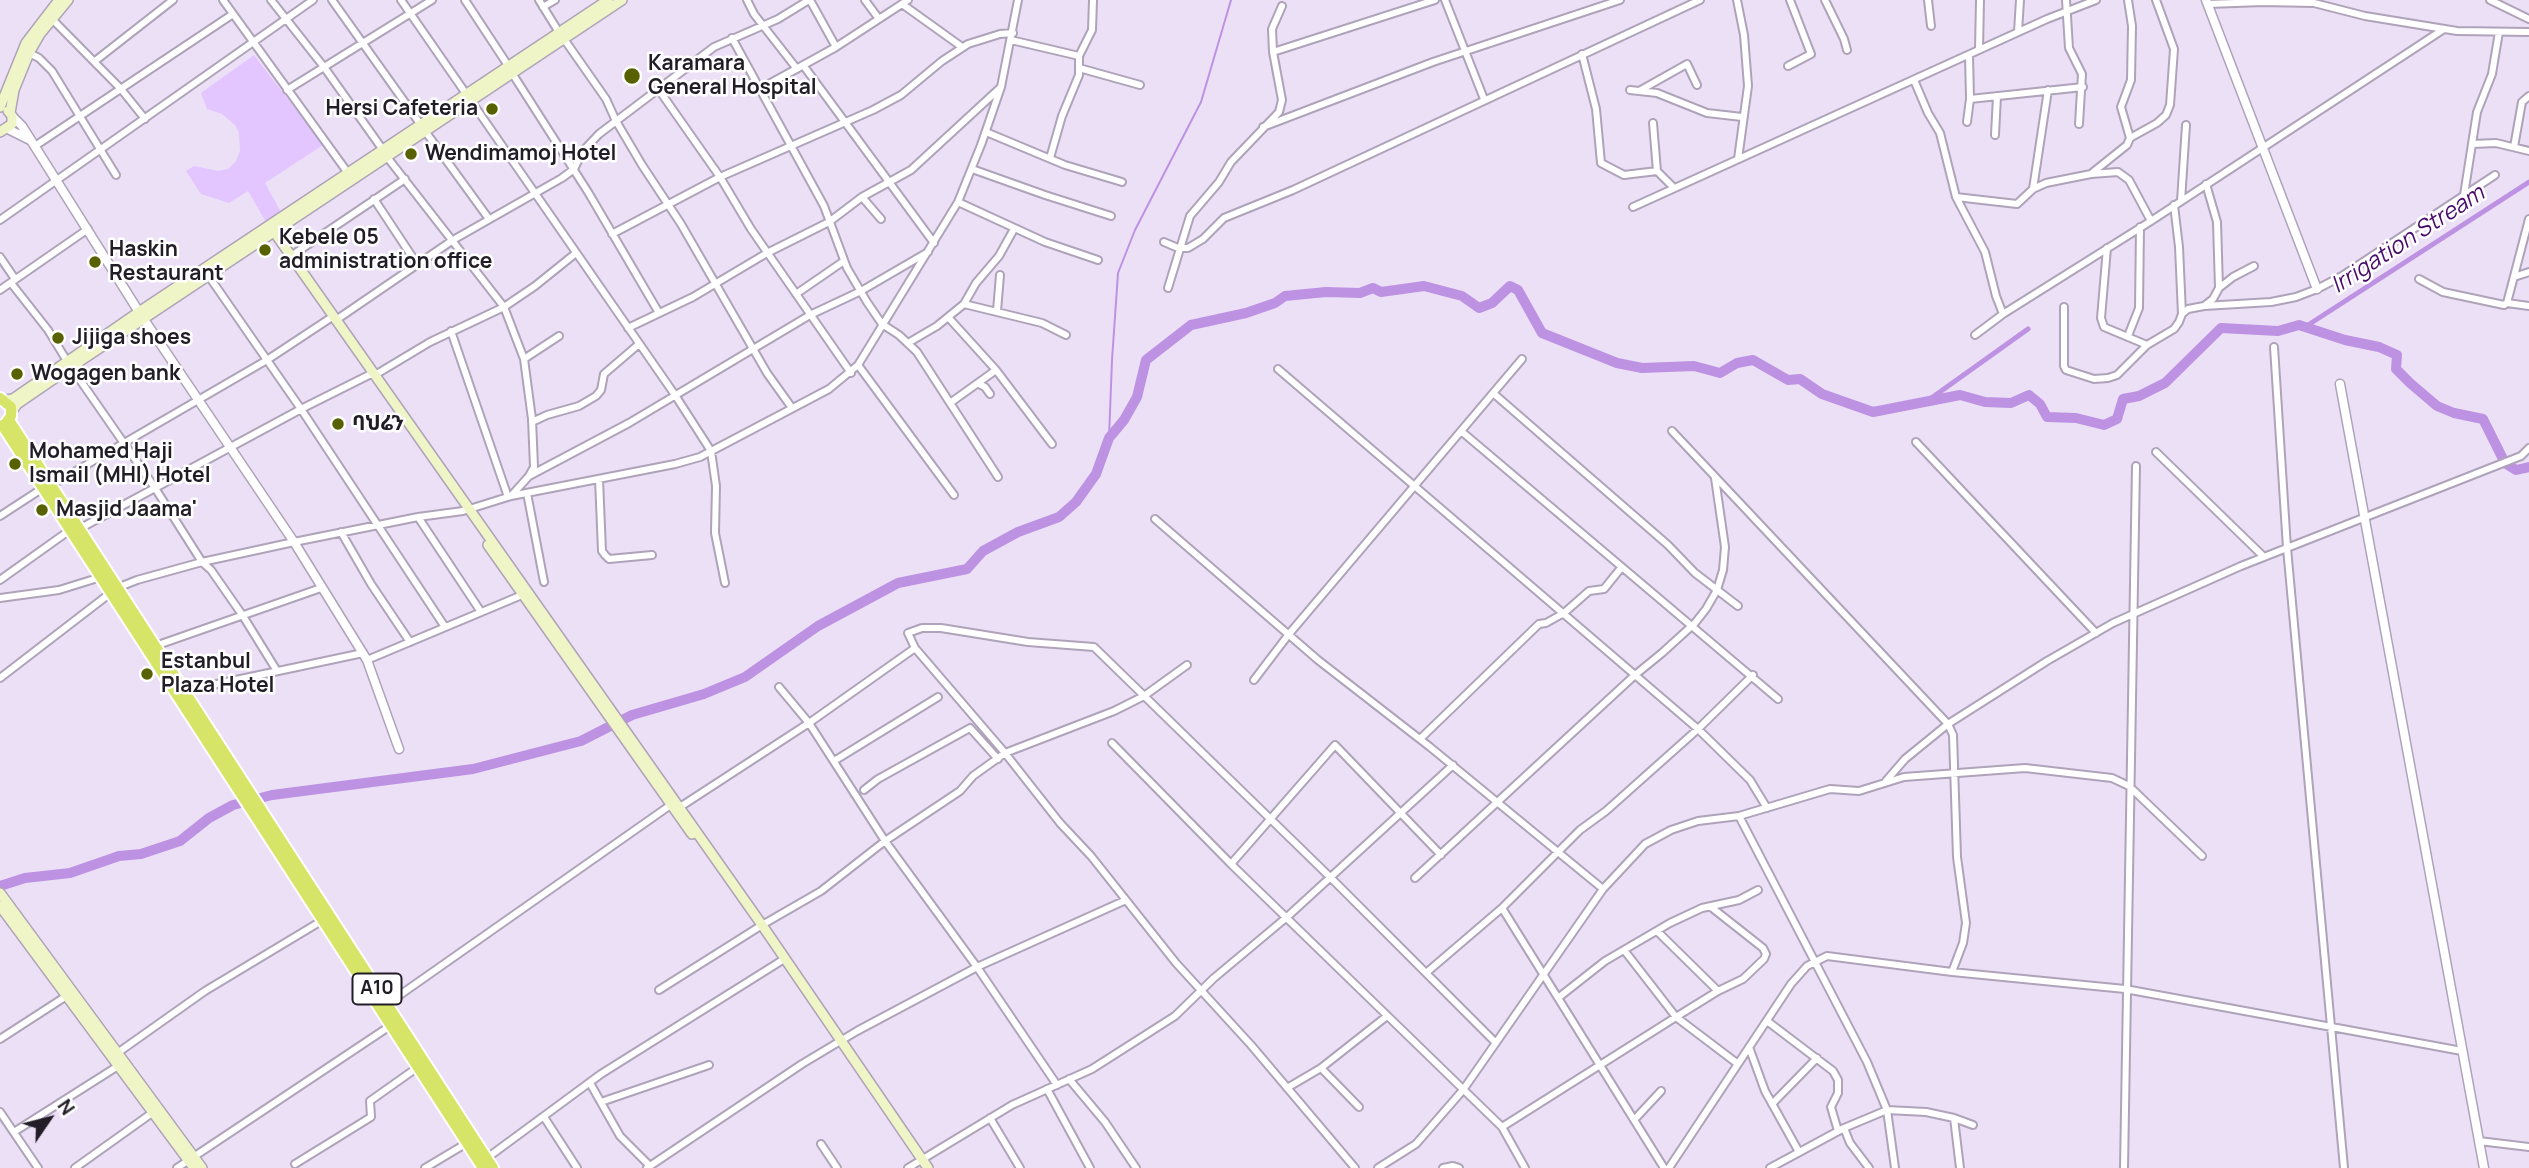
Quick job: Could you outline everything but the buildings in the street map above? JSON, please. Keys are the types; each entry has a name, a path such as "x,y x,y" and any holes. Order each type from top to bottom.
{"highway":[{"name":"A10","path":"2,399 11,407 5,421 258,812 387,1004 394,1024 418,1067 467,1143 487,1165"},
{"name":"A10","path":"74,529 101,577 155,646 236,778"},
{"name":"A10","path":"258,812 323,920 487,1165"}],"main road":[{"path":"11,114 1,104 26,43 59,0"},
{"path":"3,130 12,124 14,90 29,53 68,0"},
{"path":"2,399 13,399 69,364 613,1"},
{"path":"142,315 208,275 348,173 385,153"},
{"path":"270,230 291,256 332,319"},
{"path":"270,230 676,804 921,1163 928,1168"},
{"path":"5,421 17,404 69,364"},
{"path":"466,510 522,595 596,693"},
{"path":"0,893 3,906 117,1054 192,1162"},
{"path":"760,926 781,961 840,1041"},
{"path":"69,994 152,1113 192,1162 202,1168"}],"street":[{"path":"95,61 172,0"},
{"path":"223,0 348,173"},
{"path":"271,0 504,307 524,359 532,422 534,467 510,496"},
{"path":"0,220 313,0"},
{"path":"332,0 489,219"},
{"path":"401,0 536,193 710,451 716,486 715,533 724,583"},
{"path":"287,90 432,0"},
{"path":"465,0 574,169 659,313"},
{"path":"538,0 606,99 616,121 716,283 753,349 792,408"},
{"path":"543,7 555,0"},
{"path":"747,0 762,25 846,121 934,243"},
{"path":"1,513 267,360 453,240 574,169 590,142 714,47 778,19 810,0 836,47"},
{"path":"865,0 879,19"},
{"path":"0,678 114,591 137,580 202,562 294,542 466,510 510,496 675,464 710,451 829,389 858,365 958,202 1001,87 1018,0"},
{"path":"1050,158 1062,116 1079,75 1079,56 1092,30 1093,0"},
{"path":"1273,52 1435,0"},
{"path":"1445,0 1484,99"},
{"path":"1263,127 1433,62 1620,0"},
{"path":"1164,242 1188,248 1203,239 1224,218 1293,190 1700,0"},
{"path":"1737,0 1744,35 1748,86 1738,159"},
{"path":"1788,66 1810,57 1811,54 1790,0"},
{"path":"1825,0 1847,50"},
{"path":"1928,0 1931,26"},
{"path":"1979,50 1980,0"},
{"path":"2018,32 2020,0"},
{"path":"2066,0 2069,48 2082,74 2079,124"},
{"path":"1633,207 2018,32 2096,0"},
{"path":"2129,0 2132,26 2131,80 2121,107 2130,138"},
{"path":"2091,174 2127,145 2130,138 2158,123 2166,115 2170,105 2174,49 2156,0"},
{"path":"2490,0 2504,4 2529,19"},
{"path":"760,89 836,47 905,2 962,47"},
{"path":"2317,289 2207,2 2314,4 2365,16 2444,29 2529,33"},
{"path":"1168,288 1190,216 1219,182 1231,162 1279,112 1282,100 1273,52 1272,29 1282,6"},
{"path":"33,143 79,117 233,13"},
{"path":"52,19 95,61 145,119"},
{"path":"1975,335 2003,314 2182,201 2444,29"},
{"path":"2464,195 2477,112 2492,74 2499,32"},
{"path":"612,234 720,177 873,110 901,95 962,47 1000,34 1079,56"},
{"path":"732,38 824,206 844,261 861,291 882,324 917,352 998,477"},
{"path":"29,53 52,71 116,175"},
{"path":"1582,54 1597,110 1601,163 1624,175 1657,171"},
{"path":"1967,122 1970,99 1969,55"},
{"path":"1639,91 1687,64 1697,85"},
{"path":"1079,68 1139,85"},
{"path":"1914,80 1940,133 1956,197 1985,252 2003,314"},
{"path":"628,328 829,222 862,198 911,170 1001,87"},
{"path":"1970,99 2083,87"},
{"path":"659,89 720,177 767,253 851,373"},
{"path":"1630,90 1657,93 1707,113 1742,117"},
{"path":"2033,189 2048,90"},
{"path":"1995,135 1997,96"},
{"path":"2514,147 2522,102 2529,96"},
{"path":"11,114 33,143 142,315 294,542 365,657 399,749"},
{"path":"1653,123 1657,171 1674,188"},
{"path":"2182,201 2186,125"},
{"path":"3,130 33,143"},
{"path":"986,132 1065,165 1122,182"},
{"path":"2472,144 2496,143 2529,151"},
{"path":"972,169 1111,216"},
{"path":"1956,197 2017,204 2033,189 2046,183 2091,174 2118,172 2129,180 2151,221"},
{"path":"2182,314 2188,309 2204,306 2271,302 2317,289 2342,276 2495,175"},
{"path":"291,256 405,179"},
{"path":"2206,184 2217,222 2219,288"},
{"path":"862,198 881,219"},
{"path":"374,200 417,264"},
{"path":"958,202 1045,242 1098,260"},
{"path":"2064,307 2064,366 2072,374 2094,379 2117,375 2147,345 2174,329 2182,314 2174,205"},
{"path":"2507,303 2529,219"},
{"path":"2128,336 2138,308 2140,228"},
{"path":"0,290 88,229"},
{"path":"908,343 964,304 975,283 999,256 1014,229"},
{"path":"2107,248 2101,318 2104,327 2147,345"},
{"path":"529,476 675,396 810,315 861,291 930,251"},
{"path":"0,580 74,529 372,375 451,331 504,307 576,253"},
{"path":"0,257 13,281 155,488 202,562 211,570 243,617 277,671"},
{"path":"796,295 844,261"},
{"path":"2204,306 2213,299 2219,288 2254,266"},
{"path":"2514,277 2529,272"},
{"path":"208,275 445,627"},
{"path":"997,311 1000,275"},
{"path":"2419,279 2444,292 2504,305 2507,303 2529,306"},
{"path":"964,304 1042,323 1066,335"},
{"path":"948,317 996,370 1052,444"},
{"path":"451,331 510,496"},
{"path":"524,359 559,336"},
{"path":"532,422 579,406 596,396 601,390 604,374 639,344"},
{"path":"2274,347 2287,548 2343,1168"},
{"path":"1254,680 1289,634 1522,359"},
{"path":"858,365 954,495"},
{"path":"1278,369 1698,729 1750,780 1767,808"},
{"path":"950,403 996,370"},
{"path":"979,384 990,394"},
{"path":"2340,384 2484,1168"},
{"path":"1493,393 1668,545 1695,573 1738,606"},
{"path":"1461,431 1779,699"},
{"path":"1672,431 1948,724 1952,735 1957,857 1966,923 1964,943 1952,972"},
{"path":"1916,442 2096,633"},
{"path":"1884,783 1905,760 1948,724 2096,633 2264,557 2521,456 2529,448"},
{"path":"2156,452 2264,557"},
{"path":"2124,1168 2136,466"},
{"path":"1415,878 1692,625 1717,590 1723,570 1725,547 1715,476"},
{"path":"599,479 602,551 609,559 652,555"},
{"path":"527,493 544,582"},
{"path":"418,517 481,612"},
{"path":"1155,519 1289,634 1603,889"},
{"path":"341,532 371,584 410,642"},
{"path":"1420,739 1539,624 1564,614 1589,592 1604,589 1622,569"},
{"path":"0,598 59,590 101,577"},
{"path":"155,646 321,588"},
{"path":"184,691 277,671 365,657 410,642 522,595"},
{"path":"1355,1168 1123,901 1091,856 1060,823 1005,753 915,648 908,633 922,628 941,628 1028,642 1094,648 1496,1043"},
{"path":"387,1004 676,804 809,723 915,648"},
{"path":"659,990 821,891 960,790 973,776 1005,753 1114,711 1144,696 1187,665"},
{"path":"1426,973 1502,908 1580,830 1606,811 1753,676"},
{"path":"779,687 809,723 885,842 977,967 1057,1085"},
{"path":"834,761 938,697"},
{"path":"864,790 878,779 970,728 998,759"},
{"path":"1112,743 1231,864 1502,1128 1525,1168"},
{"path":"1231,864 1335,744 1441,855"},
{"path":"908,1168 921,1163 990,1118 1122,1052 1175,1016 1331,878 1453,765"},
{"path":"1378,1168 1416,1143 1463,1090 1603,889 1645,844 1671,830 1698,821 1740,816 1830,789 1859,791 1904,777 2025,768 2112,778 2129,786 2202,856"},
{"path":"1740,816 1867,1062 1887,1110 1895,1168"},
{"path":"1558,998 1605,961 1657,931 1702,908 1739,900 1758,890"},
{"path":"590,1083 620,1136 649,1167 769,1085 840,1041 977,967 1123,901"},
{"path":"1502,1128 1675,1017 1743,979 1764,959 1766,954 1763,948 1711,906"},
{"path":"1502,908 1634,1120 1667,1168 1791,984 1815,962 1827,956 1952,972 2125,989 2462,1051"},
{"path":"117,1054 205,991 323,920"},
{"path":"1657,931 1718,991"},
{"path":"1624,950 1675,1017 1738,1064"},
{"path":"487,1165 590,1083 653,1040 781,961"},
{"path":"0,1039 69,994"},
{"path":"1287,1088 1321,1068 1387,1016"},
{"path":"1767,1021 1833,1071 1838,1080 1838,1093 1832,1107 1841,1130 1869,1168"},
{"path":"177,1168 192,1162 394,1024"},
{"path":"1749,1047 1765,1091 1798,1152"},
{"path":"1772,1104 1817,1058"},
{"path":"601,1102 709,1065"},
{"path":"14,1132 118,1066"},
{"path":"295,1164 371,1117 370,1101 418,1067"},
{"path":"1321,1068 1360,1107"},
{"path":"1069,1079 1105,1122 1136,1168"},
{"path":"1048,1089 1090,1168"},
{"path":"1634,1120 1661,1091"},
{"path":"1771,1168 1841,1130 1887,1110 1926,1112 1973,1125"},
{"path":"0,1112 38,1168"},
{"path":"75,1168 152,1113"},
{"path":"544,1117 578,1168"},
{"path":"990,1118 1020,1168"},
{"path":"1954,1118 1960,1168"},
{"path":"2479,1141 2529,1147"},
{"path":"425,1168 467,1143"},
{"path":"821,1144 837,1168"},
{"path":"1443,1168 1459,1168"}],"shaded area":[{"path":"254,55 323,145 265,183 281,212 266,222 248,191 229,203 201,194 186,171 194,166 218,171 228,169 236,161 240,151 239,133 235,125 222,114 207,109 201,93"}],"waterway":[{"path":"1109,438 1118,273 1135,230 1201,102 1231,0"},
{"name":"Irrigation Stream","path":"2305,327 2529,182"},
{"path":"0,886 25,878 70,873 119,856 141,854 180,841 209,818 233,805 272,795 473,769 581,741 632,715 704,694 745,677 818,626 898,583 967,569 983,551 1018,532 1059,517 1076,502 1096,474 1109,438 1124,420 1137,397 1146,360 1191,325 1246,313 1275,303 1285,296 1326,292 1360,293 1373,288 1381,292 1424,286 1462,296 1479,308 1492,303 1510,286 1518,290 1542,333 1617,363 1642,368 1694,366 1720,373 1737,363 1753,360 1788,380 1800,379 1822,394 1873,412 1960,395 1985,402 2011,403 2029,395 2040,404 2047,417 2076,418 2104,425 2117,419 2123,399 2139,396 2165,383 2221,328 2278,331 2299,325 2345,340 2379,347 2397,355 2396,369 2437,406 2454,413 2483,419 2505,463 2516,470 2529,467"},
{"path":"1923,404 2028,329"}],"place":[{"name":"Karamara General Hospital","path":"632,76"},
{"name":"Hersi Cafeteria","path":"492,109"},
{"name":"Wendimamoj Hotel","path":"411,154"},
{"name":"Kebele 05 administration office","path":"265,250"},
{"name":"Haskin Restaurant","path":"95,262"},
{"name":"Jijiga shoes","path":"58,338"},
{"name":"Wogagen bank","path":"17,374"},
{"name":"ባህሬን","path":"338,424"},
{"name":"Mohamed Haji Ismail (MHI) Hotel","path":"15,464"},
{"name":"Masjid Jaama'","path":"42,510"},
{"name":"Estanbul Plaza Hotel","path":"147,674"}]}
